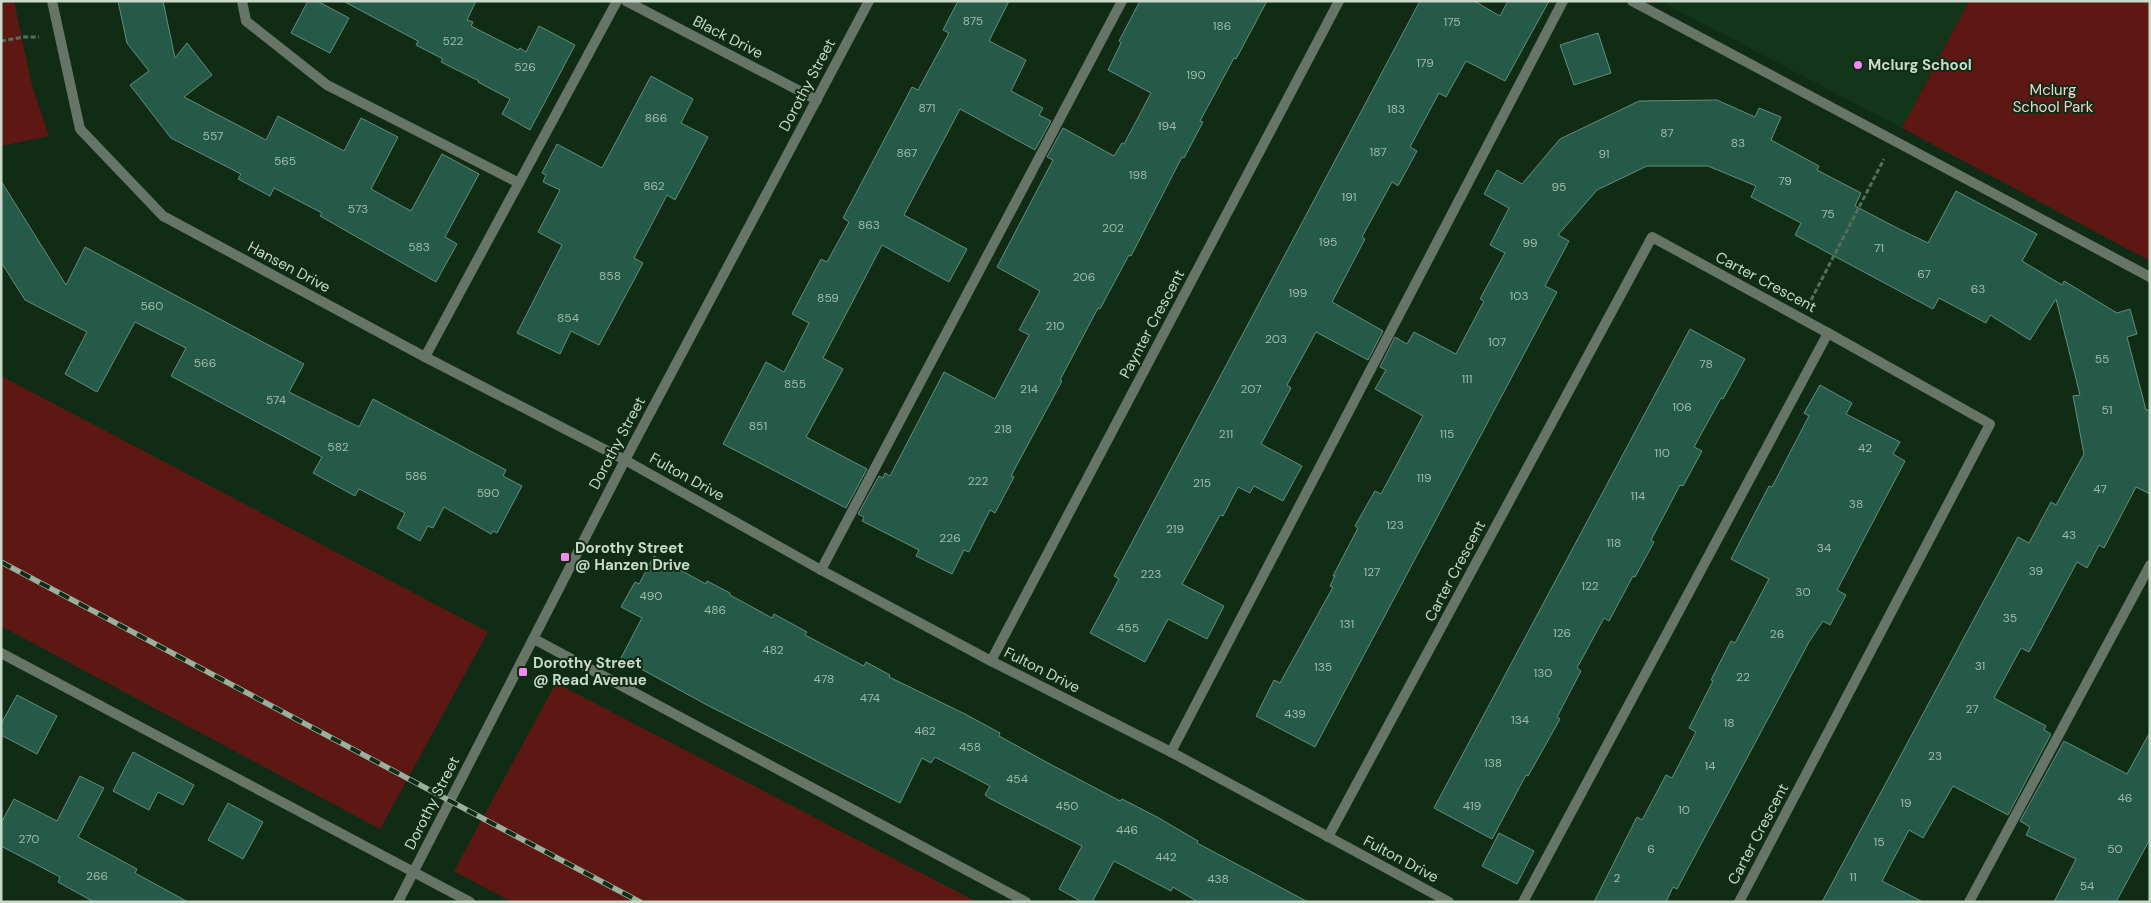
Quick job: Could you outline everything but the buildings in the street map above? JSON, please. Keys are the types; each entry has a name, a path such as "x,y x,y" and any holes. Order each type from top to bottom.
{"street":[{"name":"Hansen Drive","path":"52,1 80,129 163,216 425,357 625,460"},
{"path":"242,1 246,22 326,86 519,183"},
{"path":"425,357 617,1"},
{"name":"Black Drive","path":"626,1 817,100"},
{"name":"Dorothy Street","path":"398,902 625,460 869,1"},
{"path":"821,570 1122,1"},
{"name":"Paynter Crescent","path":"991,661 1340,1"},
{"path":"1171,752 1563,1"},
{"path":"1632,1 2150,278"},
{"name":"Carter Crescent","path":"1328,837 1652,237 1990,424 1739,902"},
{"path":"1523,902 1828,333"},
{"name":"Fulton Drive","path":"625,460 821,570 991,661 1171,752 1449,902"},
{"path":"1969,902 2150,564"},
{"path":"534,639 1026,902"},
{"path":"1,653 470,902"}],"path":[{"path":"1,41 24,37 59,38"},
{"path":"1801,318 1893,141"}],"shaded area":[{"name":"Mclurg School","path":"1660,1 1969,1 1902,128"}],"green space":[{"path":"1,1 14,1 32,86 49,136 1,146"},
{"name":"Mclurg School Park","path":"1969,1 2150,1 2150,261 1902,128"},
{"path":"1,376 488,632 380,829 1,626"},
{"path":"556,683 977,902 512,902 454,871"}],"railway":[{"path":"1,562 640,902"}],"place":[{"name":"Mclurg School","path":"1858,65"},
{"name":"Dorothy Street @ Hanzen Drive","path":"565,557"},
{"name":"Dorothy Street @ Read Avenue","path":"523,672"}]}
